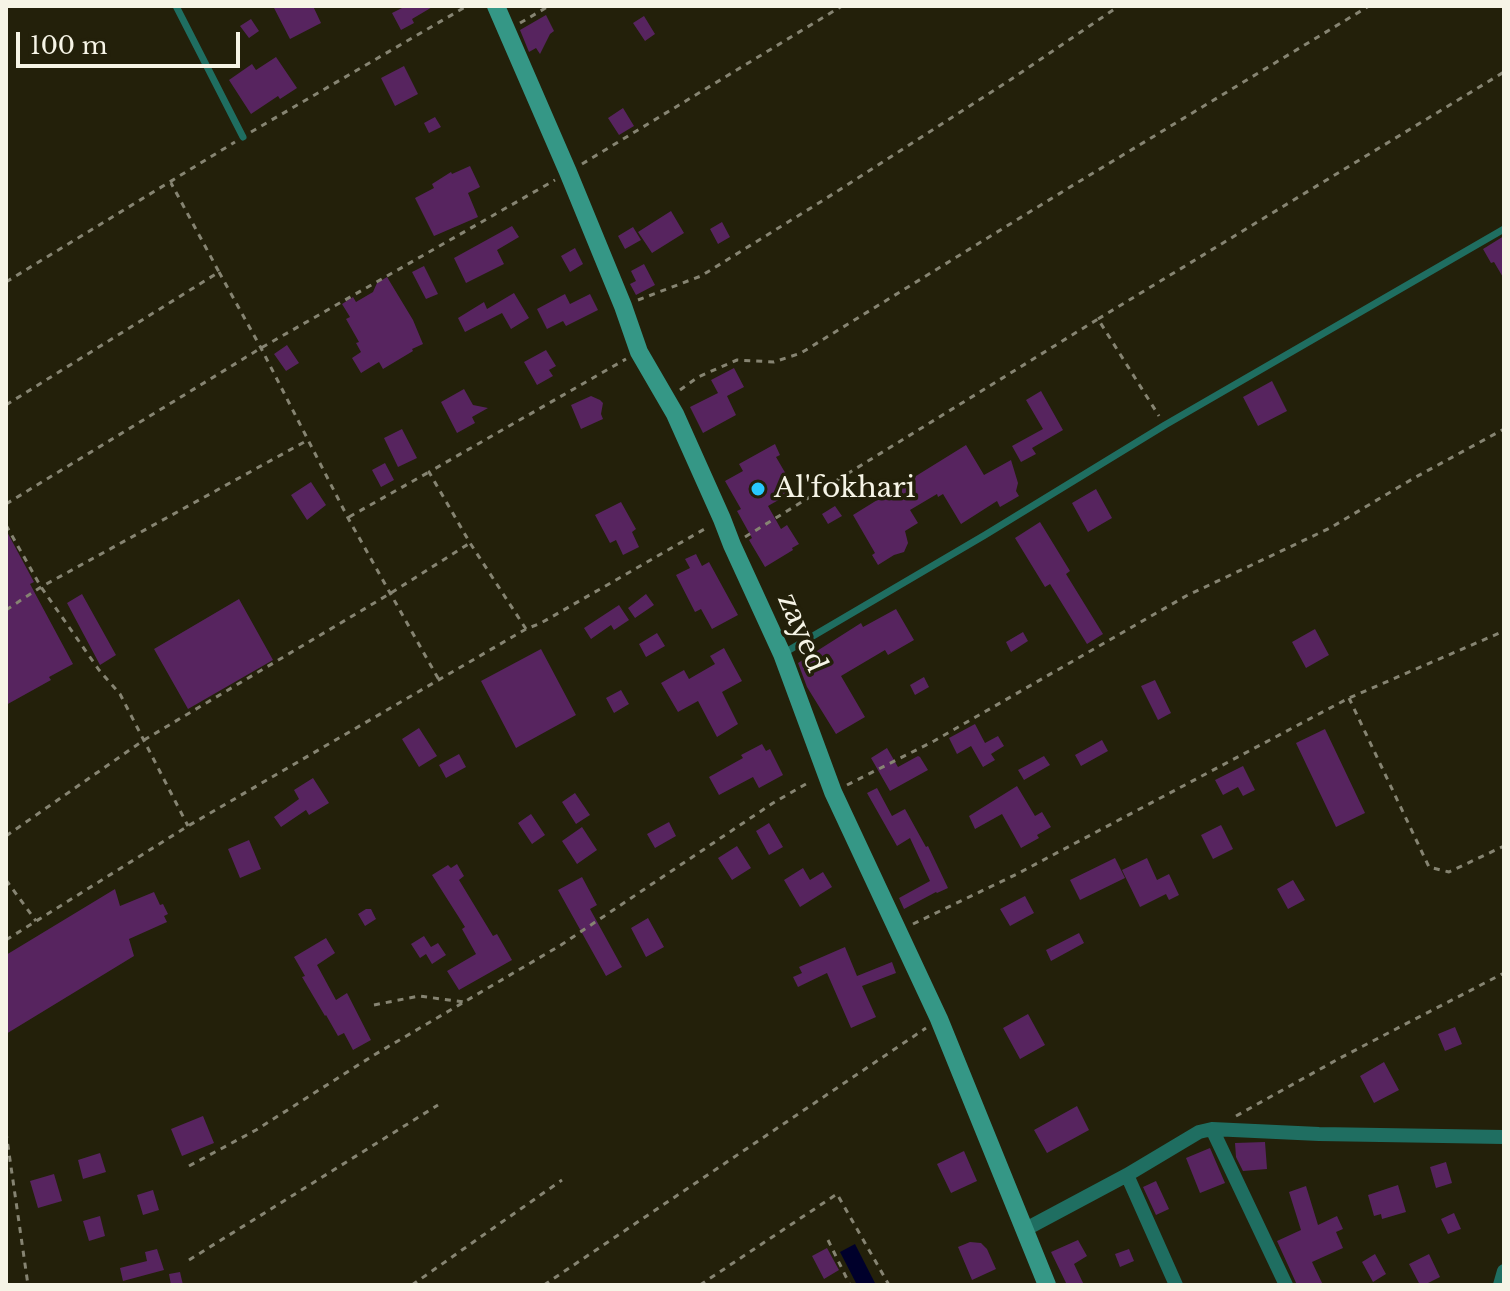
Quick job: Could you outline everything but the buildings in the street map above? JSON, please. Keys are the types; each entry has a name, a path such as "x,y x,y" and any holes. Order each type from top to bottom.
{"street":[{"name":"zayed","path":"496,6 568,172 639,352 667,399 782,654 833,792 939,1019 1047,1285"},
{"path":"1024,1230 1199,1132 1212,1129 1504,1137"},
{"path":"1212,1129 1286,1285"},
{"path":"1127,1175 1176,1285"},
{"path":"1500,1285 1504,1271"}],"lane":[{"path":"176,6 243,137"},
{"path":"782,654 1165,425 1504,229"}],"path":[{"path":"506,31 549,6"},
{"path":"6,504 261,348 568,172 842,6"},
{"path":"623,306 701,276 1010,80 1119,6"},
{"path":"667,399 698,377 737,360 774,362 801,353 1369,6"},
{"path":"732,545 1504,72"},
{"path":"170,182 261,348 348,518 439,680"},
{"path":"6,405 219,272"},
{"path":"1098,319 1165,425"},
{"path":"348,518 639,352"},
{"path":"6,610 41,587 308,440"},
{"path":"429,472 470,543 526,629"},
{"path":"6,940 188,826 722,519"},
{"path":"6,525 41,587 99,670 120,694 188,826"},
{"path":"6,836 144,740 470,543"},
{"path":"898,931 1017,874 1349,698 1504,631"},
{"path":"1349,698 1429,867 1449,872 1504,846"},
{"path":"6,880 36,921"},
{"path":"1212,1129 1504,973"},
{"path":"374,1005 419,996 464,1002"},
{"path":"544,1285 939,1019"},
{"path":"189,1260 438,1105"},
{"path":"6,1132 28,1285"},
{"path":"412,1285 562,1180"},
{"path":"700,1285 837,1194 889,1285"},
{"path":"828,1240 850,1285"}],"water":[{"path":"855,1244 876,1285 857,1285 840,1252"}],"place":[{"name":"Al'fokhari","path":"758,489"}]}
